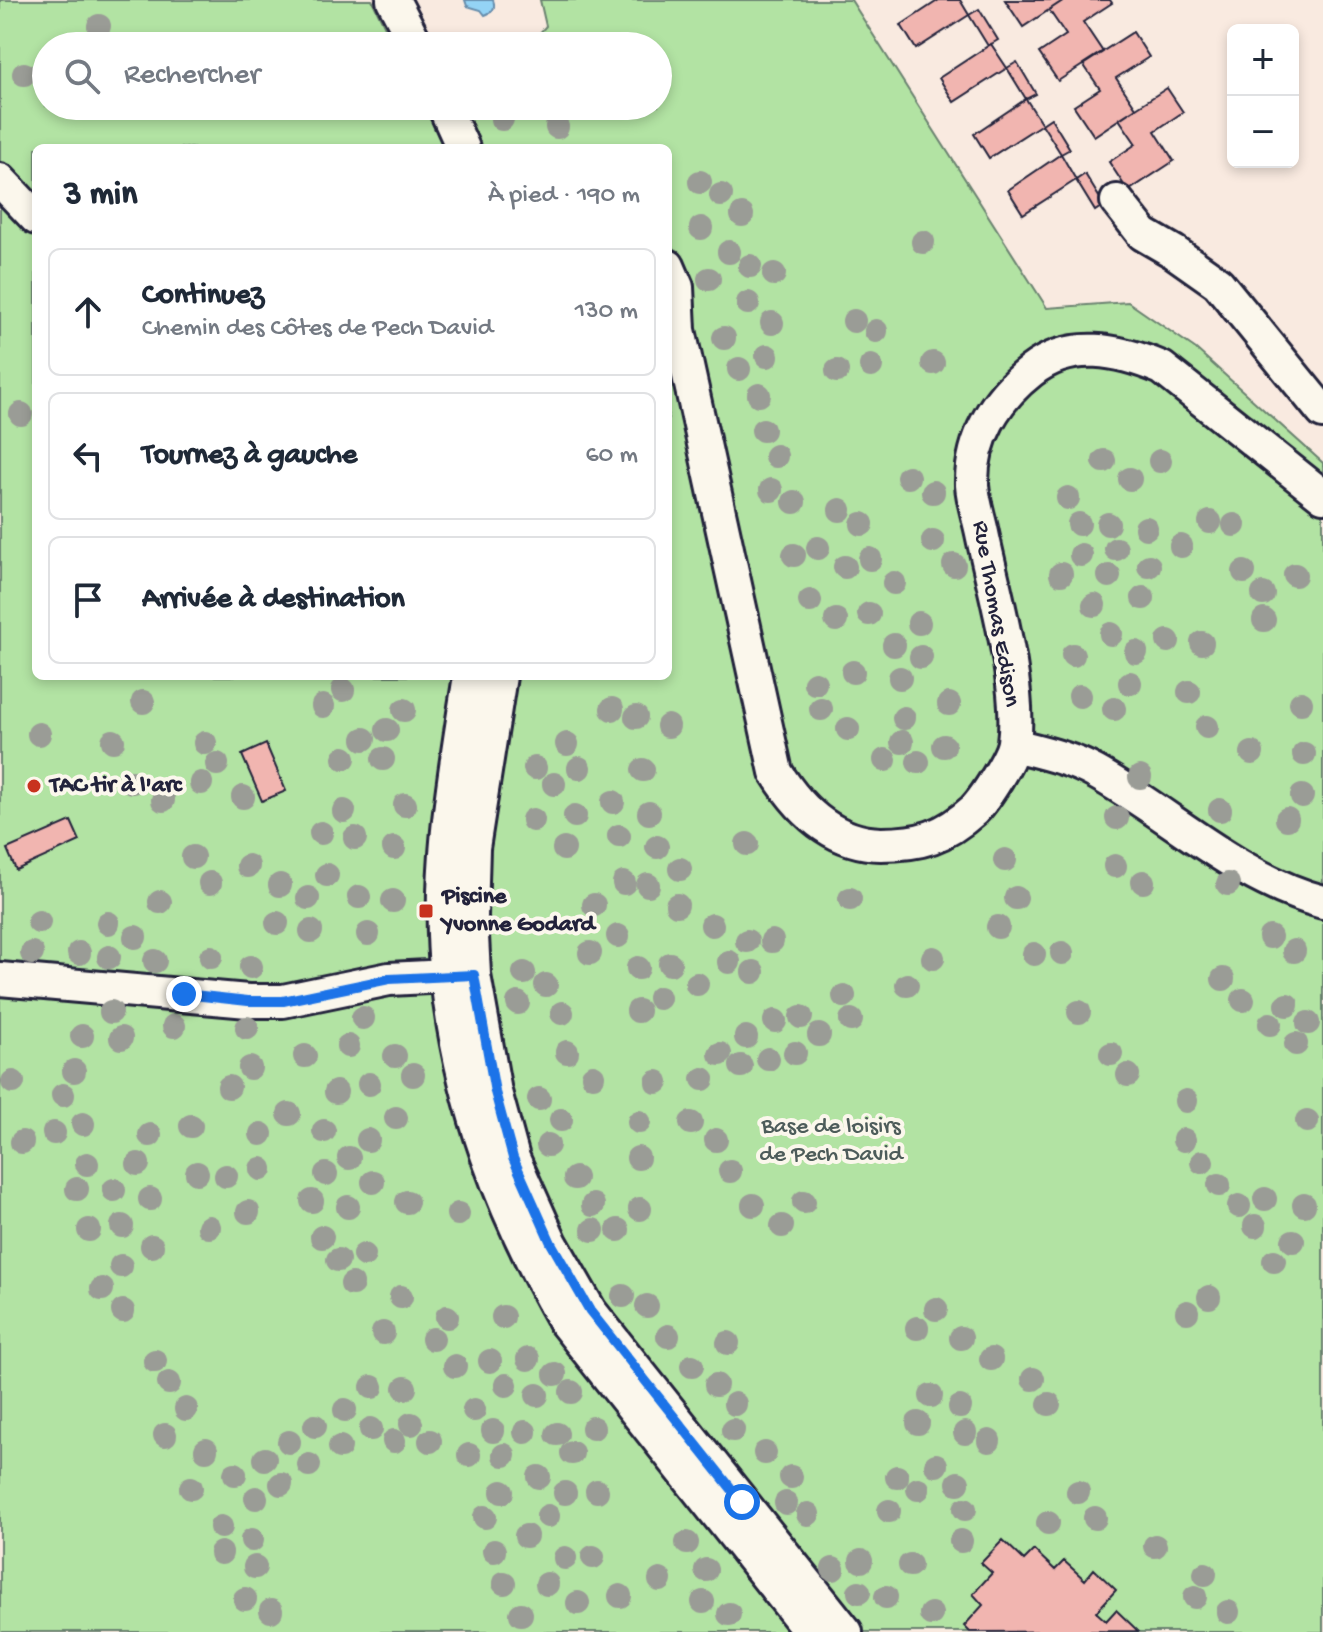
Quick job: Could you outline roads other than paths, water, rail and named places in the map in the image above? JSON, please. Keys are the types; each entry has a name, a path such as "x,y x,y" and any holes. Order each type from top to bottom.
{"street":[{"path":"393,0 410,32"},
{"path":"450,120 461,144"},
{"path":"0,180 32,214"},
{"path":"1117,201 1143,234 1218,283 1323,412"},
{"name":"Rue Thomas Edison","path":"672,275 677,287 674,320 776,772 794,801 826,828 869,844 914,844 956,826 984,800 1014,745 1013,686 972,486 978,444 991,412 1015,383 1041,363 1073,351 1103,350 1133,356 1162,368 1318,482"},
{"path":"469,680 454,775 445,914 513,1158 551,1243 590,1311 846,1632"},
{"path":"499,680 473,848 471,916 460,976 456,1040 475,1121 497,1186 533,1266 564,1321 811,1632"},
{"path":"1014,745 1094,771 1214,851 1300,896 1323,902"},
{"path":"0,979 248,1001 283,1001 389,979 460,976"}],"water":[{"path":"465,0 493,0 494,7 485,15 481,10 467,6"}],"place":[{"name":"TAC tir à l'arc","path":"34,786"},
{"name":"Piscine Yvonne Godard","path":"426,911"}],"park label":[{"name":"Base de loisirs de Pech David","path":"831,1141"}]}
